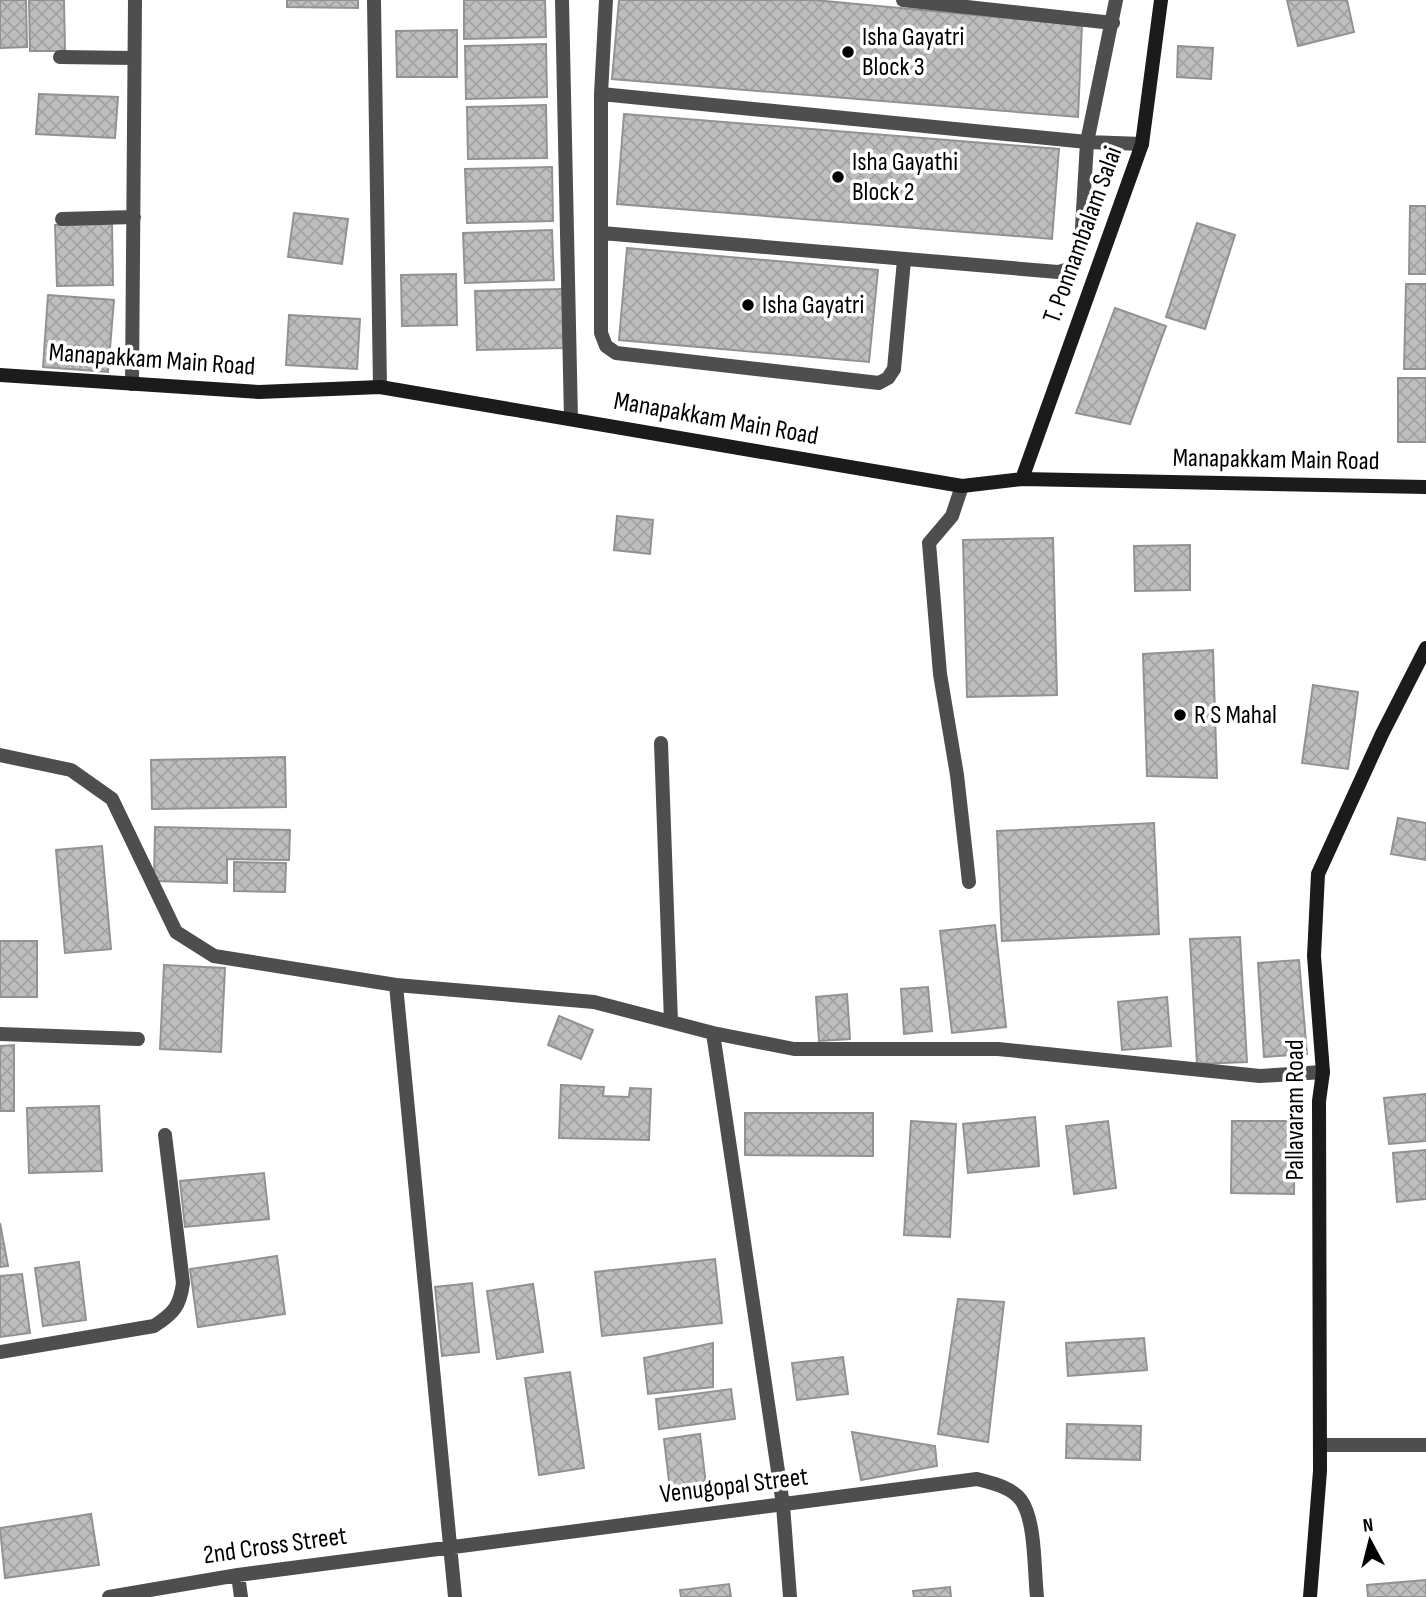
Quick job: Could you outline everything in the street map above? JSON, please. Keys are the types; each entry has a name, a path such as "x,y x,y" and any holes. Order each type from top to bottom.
{"street":[{"path":"132,384 135,0"},
{"path":"374,0 380,387"},
{"path":"562,0 571,419"},
{"path":"606,0 601,94 601,333 606,346 616,353 879,383 888,378 894,369 904,260"},
{"path":"902,0 1113,23"},
{"path":"602,233 1058,272 1073,268 1080,245 1087,142 1116,0"},
{"name":"T. Ponnambalam Salai","path":"1022,479 1142,145 1161,0"},
{"path":"60,57 134,58"},
{"path":"601,94 1087,142 1142,145"},
{"path":"62,219 134,218"},
{"name":"Manapakkam Main Road","path":"0,375 259,392 380,387 962,486 1022,479 1426,487"},
{"path":"962,486 951,516 929,543 940,674 957,775 969,882"},
{"name":"Pallavaram Road","path":"1310,1597 1320,1445 1319,1101 1323,1072 1314,956 1318,874 1382,734 1426,648"},
{"path":"661,743 671,1022"},
{"path":"0,755 71,769 113,799 176,932 214,956 396,985 594,1002 713,1033 794,1049 998,1049 1259,1076 1323,1072"},
{"path":"396,985 455,1597"},
{"path":"713,1033 783,1505 790,1597"},
{"path":"0,1034 138,1039"},
{"path":"0,1352 155,1326 170,1316 181,1300 183,1283 165,1135"},
{"path":"1320,1445 1426,1445"},
{"name":"Venugopal Street","path":"450,1548 977,1479 1002,1486 1020,1499 1029,1519 1037,1597"},
{"name":"2nd Cross Street","path":"108,1597 238,1575 450,1548"},
{"path":"238,1575 241,1597"}],"building":[{"path":"0,0 26,0 27,47 0,48"},
{"path":"29,0 64,0 65,51 30,51"},
{"path":"287,0 358,0 358,8 287,7"},
{"path":"464,0 545,0 546,37 464,39"},
{"name":"Isha Gayatri Block 3","path":"619,0 814,0 1082,25 1078,117 612,79"},
{"path":"1287,0 1347,0 1354,32 1298,46"},
{"path":"457,30 457,77 397,77 396,31"},
{"path":"546,44 547,97 466,99 465,46"},
{"path":"1178,46 1213,48 1211,79 1177,77"},
{"path":"39,94 118,97 115,138 36,134"},
{"path":"546,105 547,158 468,159 467,107"},
{"name":"Isha Gayathi Block 2","path":"624,114 1059,149 1052,239 617,204"},
{"path":"552,167 553,221 467,223 465,169"},
{"path":"1410,206 1426,206 1426,274 1409,274"},
{"path":"294,213 348,219 342,264 288,257"},
{"path":"1197,223 1235,235 1205,329 1166,317"},
{"path":"112,224 113,285 57,286 55,225"},
{"path":"552,230 554,280 465,283 463,233"},
{"name":"Isha Gayatri","path":"627,248 878,270 869,362 619,340"},
{"path":"456,274 457,325 402,326 401,275"},
{"path":"1406,284 1426,284 1426,369 1404,369"},
{"path":"563,289 564,348 477,350 475,291"},
{"path":"48,295 114,300 108,372 43,367"},
{"path":"1115,308 1166,326 1130,424 1076,413"},
{"path":"289,315 360,319 357,369 286,365"},
{"path":"1398,378 1426,378 1426,442 1398,442"},
{"path":"617,516 653,520 650,554 614,550"},
{"path":"1053,538 1057,695 967,697 963,540"},
{"path":"1190,545 1190,590 1135,591 1134,546"},
{"name":"R S Mahal","path":"1213,650 1217,778 1147,776 1143,654"},
{"path":"1313,685 1358,692 1348,769 1302,763"},
{"path":"285,757 286,807 152,809 151,760"},
{"path":"1398,818 1426,823 1426,860 1391,854"},
{"path":"1154,823 1159,934 1002,941 997,831"},
{"path":"155,827 290,830 289,860 227,859 227,883 154,881"},
{"path":"102,846 111,949 65,953 56,850"},
{"path":"234,862 286,863 285,892 234,891"},
{"path":"995,925 1006,1027 952,1033 940,931"},
{"path":"1240,937 1247,1062 1197,1064 1190,939"},
{"path":"0,941 37,941 37,997 0,997"},
{"path":"1299,960 1307,1054 1264,1057 1258,963"},
{"path":"164,965 225,968 221,1052 160,1049"},
{"path":"928,987 932,1031 904,1034 901,989"},
{"path":"847,994 850,1039 819,1041 816,997"},
{"path":"1167,997 1171,1046 1122,1050 1118,1002"},
{"path":"559,1016 593,1030 581,1059 548,1045"},
{"path":"14,1045 14,1111 0,1111 0,1046"},
{"path":"561,1085 604,1087 603,1096 629,1097 630,1088 651,1089 649,1140 559,1138"},
{"path":"1426,1094 1426,1141 1389,1144 1384,1098"},
{"path":"99,1106 102,1171 29,1173 27,1108"},
{"path":"745,1113 873,1113 873,1156 745,1155"},
{"path":"1035,1117 1039,1166 968,1173 963,1124"},
{"path":"911,1121 956,1124 950,1237 904,1235"},
{"path":"1108,1121 1116,1188 1074,1194 1066,1126"},
{"path":"1232,1121 1295,1121 1294,1194 1231,1193"},
{"path":"1426,1150 1426,1199 1397,1202 1393,1153"},
{"path":"264,1173 269,1219 185,1227 180,1181"},
{"path":"0,1223 8,1266 0,1267"},
{"path":"277,1256 285,1314 198,1327 190,1269"},
{"path":"715,1259 722,1323 602,1336 595,1272"},
{"path":"79,1262 86,1320 43,1326 35,1268"},
{"path":"22,1274 30,1333 0,1337 0,1276"},
{"path":"472,1283 479,1352 442,1356 435,1287"},
{"path":"533,1284 543,1352 497,1359 487,1291"},
{"path":"958,1299 1004,1302 988,1442 938,1434"},
{"path":"1144,1338 1147,1370 1068,1376 1066,1343"},
{"path":"713,1343 713,1387 648,1394 644,1358"},
{"path":"843,1357 848,1394 797,1400 792,1363"},
{"path":"570,1372 584,1468 539,1475 525,1378"},
{"path":"731,1389 735,1419 659,1429 656,1399"},
{"path":"1067,1424 1141,1426 1140,1460 1066,1458"},
{"path":"852,1432 935,1446 937,1466 861,1480"},
{"path":"700,1434 707,1493 671,1498 664,1439"},
{"path":"91,1514 99,1565 5,1578 0,1528"},
{"path":"1426,1580 1426,1597 1368,1597 1367,1585"},
{"path":"729,1584 731,1597 681,1597 680,1590"},
{"path":"950,1587 951,1597 914,1597 913,1591"}],"place":[{"name":"Isha Gayatri Block 3","path":"848,52"},
{"name":"Isha Gayathi Block 2","path":"838,177"},
{"name":"Isha Gayatri","path":"748,305"},
{"name":"R S Mahal","path":"1180,715"}]}
